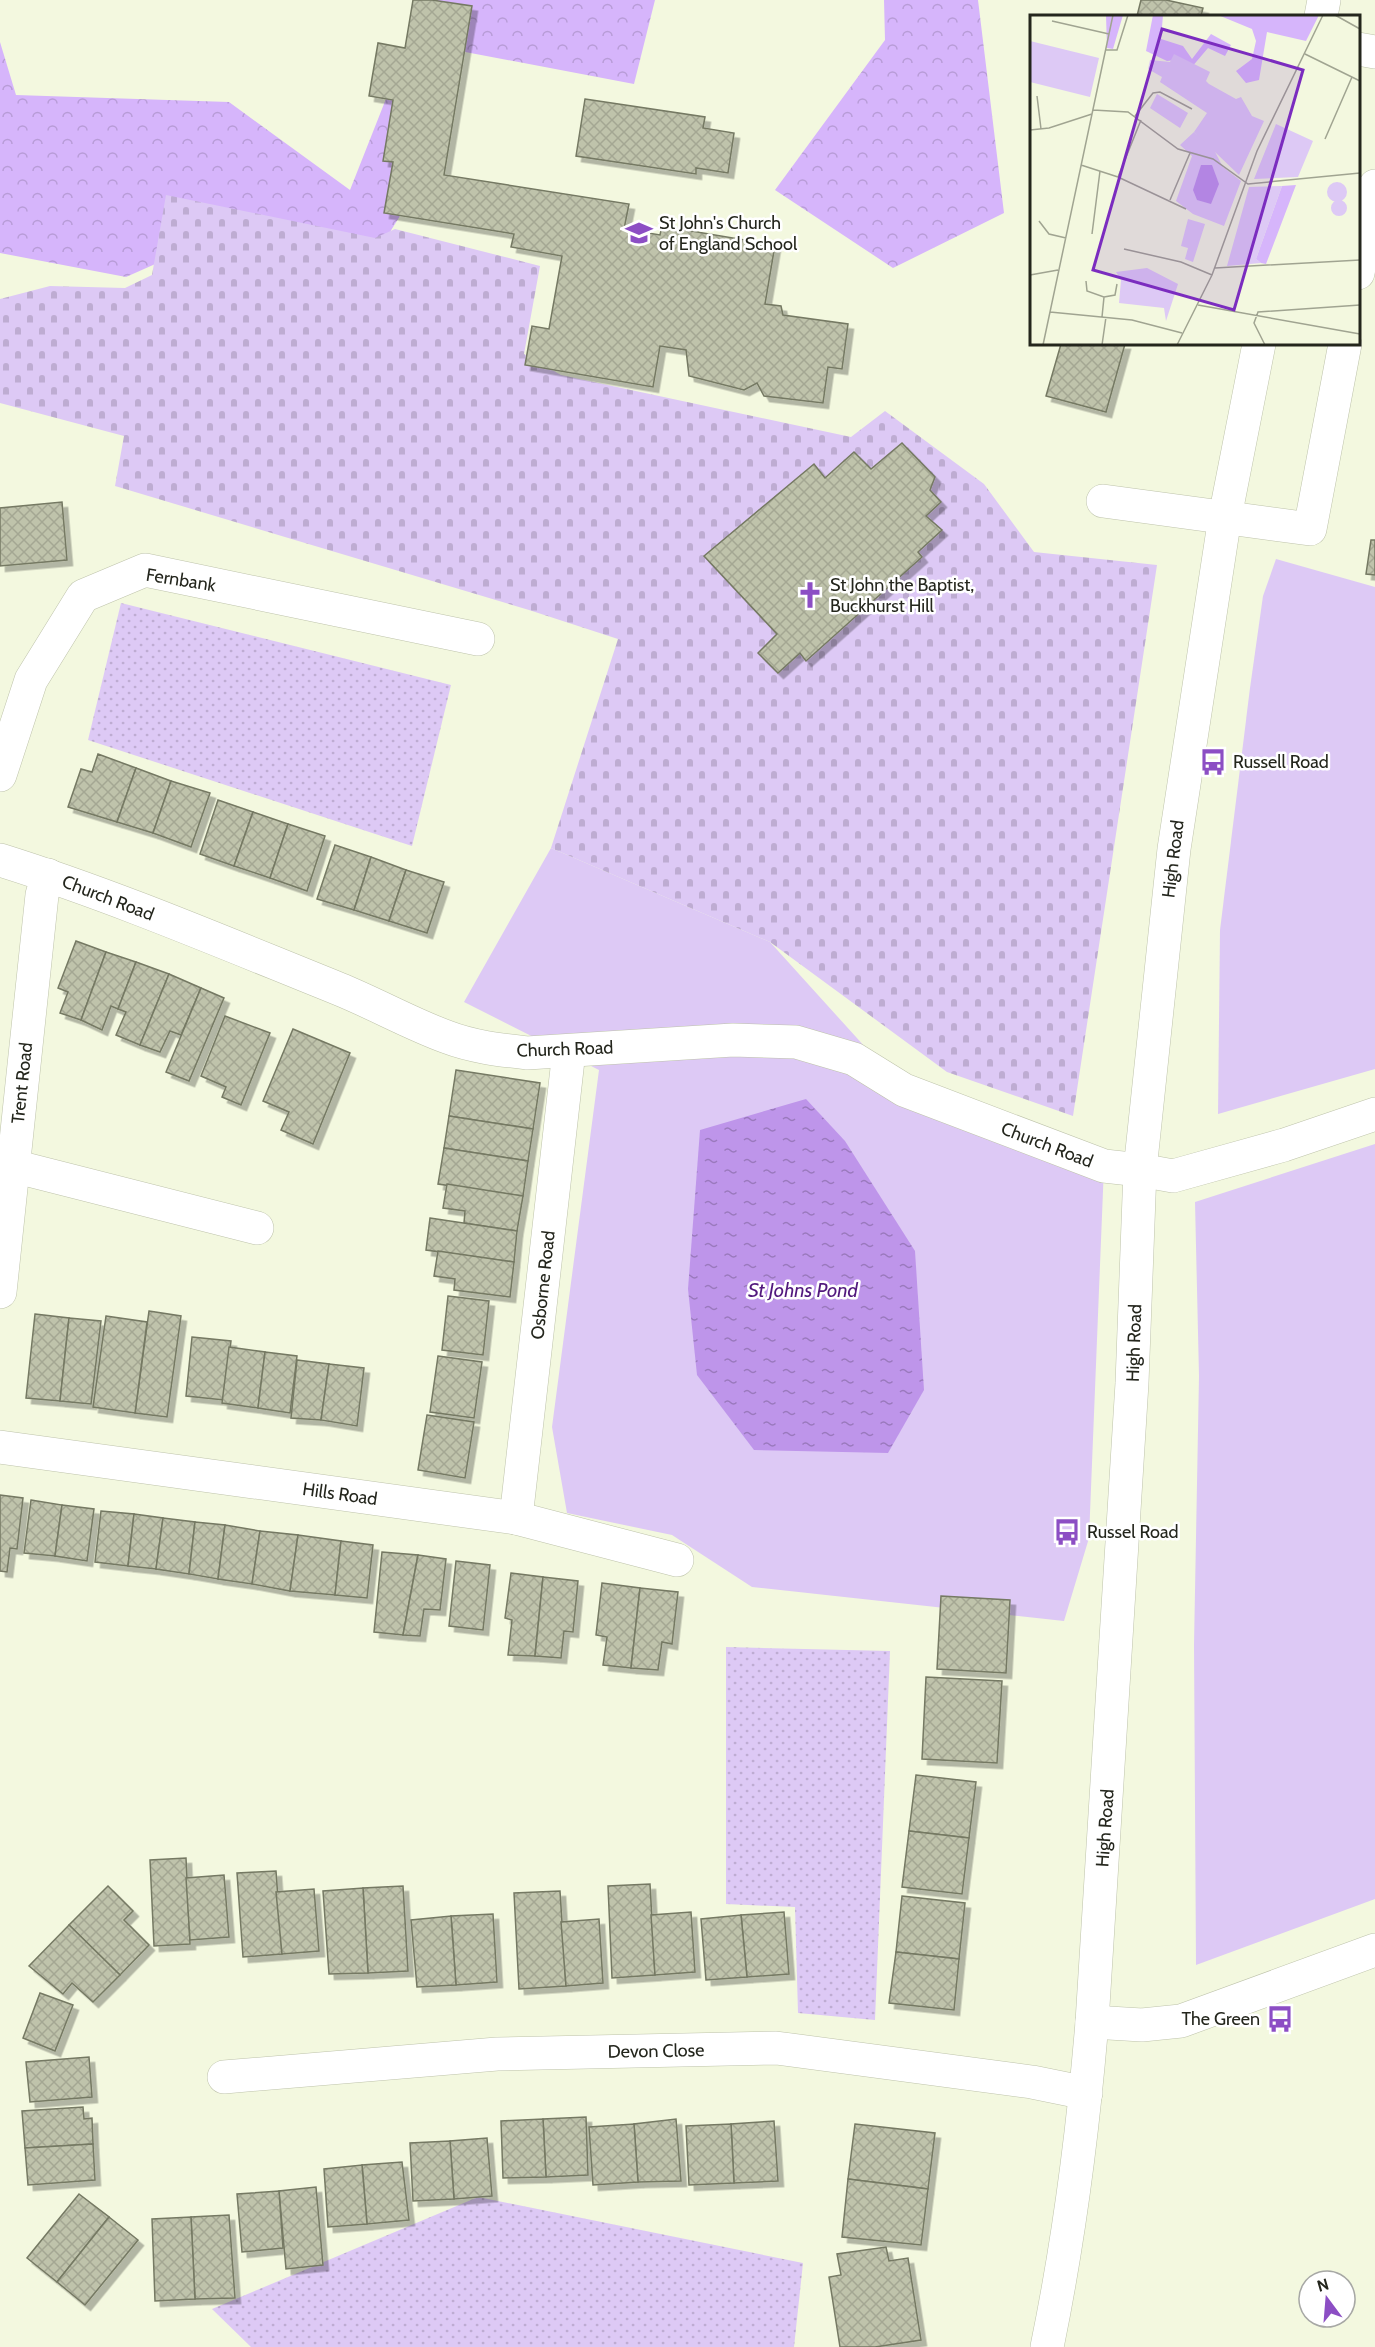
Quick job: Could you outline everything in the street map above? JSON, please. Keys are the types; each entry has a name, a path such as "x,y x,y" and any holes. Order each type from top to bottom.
{"street":[{"path":"1321,15 1324,0"},
{"path":"1360,49 1375,52"},
{"path":"1360,268 1375,186"},
{"name":"High Road","path":"1047,2347 1058,2295 1086,2093 1092,2022 1132,1383 1140,1170 1174,849 1225,517 1259,345"},
{"path":"1102,501 1310,529 1345,345"},
{"name":"Fernbank","path":"0,776 31,680 83,596 145,570 478,639"},
{"name":"Church Road","path":"0,860 48,875 368,1001 448,1038 500,1050 527,1053 733,1040 796,1042 854,1059 904,1090 1104,1166 1140,1170"},
{"name":"Trent Road","path":"0,1292 42,895 48,875"},
{"name":"Osborne Road","path":"516,1518 569,1051"},
{"path":"1140,1170 1173,1176 1284,1145 1375,1114"},
{"path":"13,1166 257,1228"},
{"name":"Hills Road","path":"0,1448 516,1518 677,1560"},
{"path":"1092,2022 1142,2025 1181,2021 1375,1950"},
{"name":"Devon Close","path":"224,2077 497,2054 776,2048 1032,2082 1086,2093"}],"green space":[{"path":"425,0 655,0 634,84 460,51 413,195 362,277 207,241 126,277 0,253 0,42 16,95 229,102 350,190"},
{"path":"884,0 978,0 1004,213 893,268 775,190 885,40"},
{"path":"166,195 375,238 395,229 540,266 524,354 561,375 851,437 885,411 984,484 1034,552 1157,565 1073,1116 947,1072 770,942 551,848 618,639 529,610 115,486 124,436 0,403 0,299 50,286 125,288 152,275"},
{"path":"1276,559 1375,587 1375,1069 1218,1114 1220,930 1263,596"},
{"path":"121,603 451,685 412,846 88,740"},
{"path":"551,848 770,942 904,1090 1104,1166 1089,1538 1064,1621 752,1587 672,1535 567,1513 552,1427 599,1070 464,1002"},
{"path":"1375,1144 1375,1899 1196,1965 1194,1645 1199,1376 1195,1202"},
{"path":"726,1647 890,1651 875,2020 798,2013 795,1907 726,1904"},
{"path":"478,2197 803,2263 794,2347 251,2347 212,2309"}],"water":[{"name":"St Johns Pond","path":"806,1099 845,1141 915,1251 924,1390 888,1453 754,1450 697,1375 688,1289 700,1130"}],"building":[{"path":"413,0 432,0 472,6 444,175 629,204 624,229 660,235 662,226 775,245 765,304 781,306 783,315 848,324 842,369 828,367 823,403 764,396 757,383 744,390 689,376 686,350 660,346 653,387 525,365 532,326 549,329 562,256 511,247 514,234 384,213 393,162 383,161 393,100 369,96 378,43 405,48"},
{"path":"1141,0 1166,0 1203,8 1201,15 1137,15"},
{"path":"585,99 705,117 703,128 734,133 728,173 696,168 696,174 576,156"},
{"path":"1061,345 1125,345 1106,412 1046,396"},
{"name":"St John the Baptist, Buckhurst Hill","path":"902,443 935,477 930,490 941,502 926,516 942,530 918,552 922,557 806,661 800,653 778,673 758,653 777,634 704,556 814,464 825,478 854,452 871,469"},
{"path":"62,502 67,560 0,566 0,508"},
{"path":"1371,540 1375,540 1375,575 1366,574"},
{"path":"98,754 136,768 117,822 68,807 81,769 92,772"},
{"path":"136,768 171,781 153,833 117,822"},
{"path":"171,781 210,793 191,847 153,833"},
{"path":"218,800 253,812 234,866 200,854"},
{"path":"253,812 288,824 270,878 234,866"},
{"path":"288,824 325,836 307,891 270,878"},
{"path":"335,845 371,857 354,910 317,899"},
{"path":"371,857 406,870 389,921 354,910"},
{"path":"406,870 444,882 427,933 389,921"},
{"path":"76,941 106,952 81,1020 60,1013 68,992 58,988"},
{"path":"106,952 136,962 118,1009 111,1006 102,1030 81,1020"},
{"path":"136,962 169,974 140,1045 116,1035 126,1012 118,1009"},
{"path":"169,974 201,988 181,1035 170,1031 160,1052 140,1045"},
{"path":"201,988 224,998 189,1081 166,1072"},
{"path":"225,1016 270,1033 241,1105 222,1097 226,1087 201,1076"},
{"path":"293,1029 350,1053 313,1144 281,1130 289,1112 263,1101"},
{"path":"456,1070 540,1083 533,1129 449,1116"},
{"path":"449,1116 533,1129 528,1161 444,1148"},
{"path":"444,1148 528,1161 523,1196 438,1184"},
{"path":"447,1184 523,1196 517,1231 464,1223 465,1211 443,1208"},
{"path":"430,1218 517,1231 514,1262 426,1250"},
{"path":"438,1251 514,1262 510,1297 454,1290 455,1279 434,1276"},
{"path":"448,1296 489,1301 483,1355 442,1350"},
{"path":"149,1311 181,1316 167,1417 135,1413"},
{"path":"35,1314 69,1318 60,1401 26,1398"},
{"path":"106,1316 147,1322 135,1413 93,1407"},
{"path":"69,1318 101,1321 91,1404 60,1401"},
{"path":"192,1337 231,1341 224,1400 186,1396"},
{"path":"229,1347 265,1352 258,1408 222,1403"},
{"path":"265,1352 297,1356 290,1413 258,1408"},
{"path":"438,1356 482,1362 474,1418 430,1412"},
{"path":"297,1360 329,1364 321,1420 291,1418"},
{"path":"329,1364 364,1368 357,1426 321,1420"},
{"path":"427,1415 474,1422 465,1478 418,1470"},
{"path":"0,1495 23,1498 17,1549 10,1548 7,1572 0,1571"},
{"path":"31,1500 62,1505 55,1556 24,1553"},
{"path":"62,1505 94,1509 87,1561 55,1556"},
{"path":"101,1511 134,1514 128,1566 95,1562"},
{"path":"134,1514 163,1518 156,1569 128,1566"},
{"path":"163,1518 195,1522 189,1574 156,1569"},
{"path":"195,1522 225,1525 218,1579 189,1574"},
{"path":"225,1525 260,1531 252,1584 218,1579"},
{"path":"260,1531 298,1535 290,1591 252,1584"},
{"path":"298,1535 341,1541 335,1595 290,1591"},
{"path":"341,1541 373,1545 367,1598 335,1595"},
{"path":"382,1552 418,1555 403,1635 374,1632"},
{"path":"418,1555 446,1559 440,1610 424,1609 420,1636 403,1635"},
{"path":"456,1561 490,1565 483,1630 449,1626"},
{"path":"511,1573 543,1577 535,1656 508,1655 512,1620 505,1618"},
{"path":"543,1577 578,1581 573,1632 564,1631 561,1658 535,1656"},
{"path":"602,1583 640,1588 631,1668 603,1665 607,1637 596,1635"},
{"path":"640,1588 678,1592 672,1644 662,1642 658,1670 631,1668"},
{"path":"941,1596 1010,1600 1006,1673 937,1669"},
{"path":"926,1677 1002,1681 997,1763 922,1759"},
{"path":"916,1775 976,1782 969,1838 909,1831"},
{"path":"909,1831 969,1838 962,1894 902,1887"},
{"path":"186,1858 190,1944 154,1946 150,1860"},
{"path":"276,1871 282,1954 243,1957 237,1873"},
{"path":"224,1875 229,1937 190,1940 186,1878"},
{"path":"650,1884 655,1975 612,1978 608,1886"},
{"path":"108,1886 133,1911 124,1920 149,1945 120,1975 69,1925"},
{"path":"403,1886 408,1971 368,1973 363,1888"},
{"path":"363,1888 368,1973 329,1974 323,1891"},
{"path":"314,1889 319,1951 282,1954 276,1892"},
{"path":"560,1891 566,1986 519,1989 514,1893"},
{"path":"902,1896 965,1903 959,1959 896,1952"},
{"path":"691,1912 695,1972 655,1975 651,1915"},
{"path":"784,1912 789,1974 747,1977 741,1915"},
{"path":"493,1914 497,1982 456,1985 451,1916"},
{"path":"741,1915 747,1977 706,1980 701,1919"},
{"path":"451,1916 456,1985 417,1987 411,1920"},
{"path":"599,1919 603,1983 566,1986 561,1922"},
{"path":"69,1925 120,1975 93,2002 72,1983 63,1994 29,1966"},
{"path":"896,1952 959,1959 954,2010 889,2003"},
{"path":"40,1993 73,2005 55,2051 23,2038"},
{"path":"89,2057 92,2097 30,2102 26,2062"},
{"path":"83,2107 84,2119 92,2118 93,2144 25,2148 22,2111"},
{"path":"586,2117 588,2175 546,2177 543,2119"},
{"path":"543,2119 546,2177 503,2178 501,2121"},
{"path":"676,2119 681,2181 638,2182 634,2124"},
{"path":"774,2121 778,2181 734,2183 731,2124"},
{"path":"634,2124 638,2182 593,2185 589,2127"},
{"path":"731,2124 734,2183 689,2185 686,2126"},
{"path":"855,2124 935,2133 928,2189 848,2179"},
{"path":"487,2138 492,2196 454,2199 450,2141"},
{"path":"450,2141 454,2199 413,2201 410,2143"},
{"path":"93,2144 95,2180 28,2185 25,2148"},
{"path":"402,2162 409,2220 367,2224 362,2165"},
{"path":"362,2165 367,2224 328,2227 324,2169"},
{"path":"848,2179 928,2189 921,2245 842,2237"},
{"path":"316,2187 323,2265 286,2269 279,2191"},
{"path":"279,2191 283,2248 242,2252 237,2194"},
{"path":"79,2194 109,2217 57,2282 27,2258"},
{"path":"229,2215 235,2298 195,2299 191,2217"},
{"path":"109,2217 138,2240 85,2305 57,2282"},
{"path":"191,2217 195,2299 155,2301 152,2219"},
{"path":"886,2247 889,2261 908,2258 921,2340 875,2347 840,2347 829,2277 841,2275 837,2254"}],"place":[{"name":"St John's Church of England School","path":"639,233"},
{"name":"St John the Baptist, Buckhurst Hill","path":"810,595"},
{"name":"Russell Road","path":"1213,762"},
{"name":"Russel Road","path":"1067,1532"},
{"name":"The Green","path":"1280,2019"}]}
